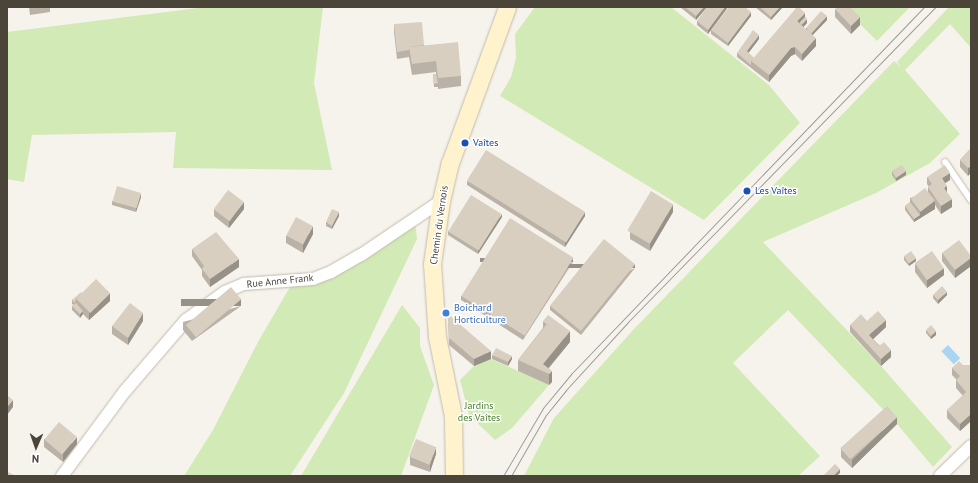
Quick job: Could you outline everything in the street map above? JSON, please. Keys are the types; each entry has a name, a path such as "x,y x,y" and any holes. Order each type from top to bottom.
{"street":[{"name":"Chemin du Vernois","path":"454,476 453,416 437,337 432,264 441,201 462,125 506,7"},
{"name":"Rue Anne Frank","path":"62,476 125,391 186,320 225,292 244,284 313,279 331,272 362,255 441,201"},
{"path":"940,476 971,446"}],"lane":[{"path":"944,162 971,200"}],"green space":[{"path":"206,7 323,7 314,83 332,170 173,168 176,132 32,135 24,182 7,179 7,32"},
{"path":"535,7 671,7 769,85 800,123 704,220 500,96 511,77 516,58 515,34"},
{"path":"843,7 910,7 877,41"},
{"path":"949,7 971,7 971,48 950,24 905,70 960,134 930,163 876,193 763,242 881,366 952,447 933,467 897,424 788,310 733,363 820,456 798,476 524,476 554,418 634,329 894,61 901,67 897,62"},
{"path":"415,222 417,239 344,393 290,476 184,476 213,430 259,340 290,287 333,277 367,259"},
{"path":"402,305 420,328 420,346 434,385 401,476 301,476"},
{"name":"Jardins des Vaîtes","path":"491,359 549,385 512,428 495,440 469,415 460,380 474,366"}],"water":[{"path":"948,345 960,358 954,364 941,351"}],"building":[{"path":"685,7 704,7 696,16"},
{"path":"707,7 725,7 708,30 697,21"},
{"path":"729,7 745,7 751,12 728,43 711,30"},
{"path":"760,7 780,7 771,17"},
{"path":"797,7 805,13 797,21 816,38 802,54 795,47 791,48 769,75 751,61"},
{"path":"837,7 850,7 860,17 851,26 835,9"},
{"path":"821,11 827,16 811,34 806,28"},
{"path":"805,17 807,19 801,25 799,23"},
{"path":"422,22 424,45 409,47 409,50 397,52 394,24"},
{"path":"753,30 759,35 747,51 754,58 751,61 751,65 737,53"},
{"path":"458,42 461,76 438,78 436,61 412,64 409,47"},
{"path":"433,74 436,74 438,83 434,84"},
{"path":"971,148 971,166 968,168 960,160"},
{"path":"486,150 585,212 566,243 467,181"},
{"path":"902,165 906,171 896,178 892,171"},
{"path":"945,165 950,173 942,178 947,186 944,188 952,199 941,206 928,187 932,184 927,177"},
{"path":"117,186 141,193 137,208 113,201"},
{"path":"925,188 935,201 921,212 911,199"},
{"path":"228,190 244,202 230,221 214,209"},
{"path":"651,191 673,204 650,244 627,230"},
{"path":"471,195 502,214 479,251 448,231"},
{"path":"910,202 920,215 914,219 905,206"},
{"path":"332,209 339,212 332,226 326,222"},
{"path":"296,217 313,226 303,244 286,236"},
{"path":"510,218 574,258 525,336 461,296"},
{"path":"216,232 239,259 210,279 202,269 204,266 192,249"},
{"path":"604,239 635,264 581,331 550,306"},
{"path":"959,240 971,258 955,270 942,253"},
{"path":"911,251 916,258 909,264 904,256"},
{"path":"932,251 944,268 927,280 915,263"},
{"path":"96,279 110,293 90,313 76,299"},
{"path":"942,286 947,292 938,300 933,295"},
{"path":"231,287 241,299 196,337 186,325"},
{"path":"81,292 82,293 76,299 75,303 72,300"},
{"path":"76,303 83,311 80,314 72,306"},
{"path":"130,303 143,313 128,338 112,326"},
{"path":"878,311 886,320 869,335 879,346 884,342 891,350 881,359 850,325 861,314 867,321"},
{"path":"448,314 491,351 474,359 449,338"},
{"path":"548,315 570,331 543,364 552,371 549,374 518,360 547,324 543,321"},
{"path":"931,325 936,331 931,336 926,330"},
{"path":"496,348 512,356 508,362 492,355"},
{"path":"959,361 963,365 971,365 971,414 960,424 947,410 966,392 956,380 960,376 952,368"},
{"path":"7,395 13,400 7,407"},
{"path":"887,406 897,417 850,459 840,448"},
{"path":"59,422 77,437 62,454 44,440"},
{"path":"416,439 436,447 429,465 409,457"},
{"path":"835,464 840,469 833,476 823,476"},
{"path":"8,472 14,475 15,476 7,476"}],"tram line":[{"path":"503,476 543,408 572,373 924,7"},
{"path":"511,476 546,415 566,390 628,322 935,7"}],"place":[{"name":"Vaîtes","path":"465,143"},
{"name":"Les Vaîtes","path":"747,191"},
{"name":"Boichard Horticulture","path":"446,313"}]}
